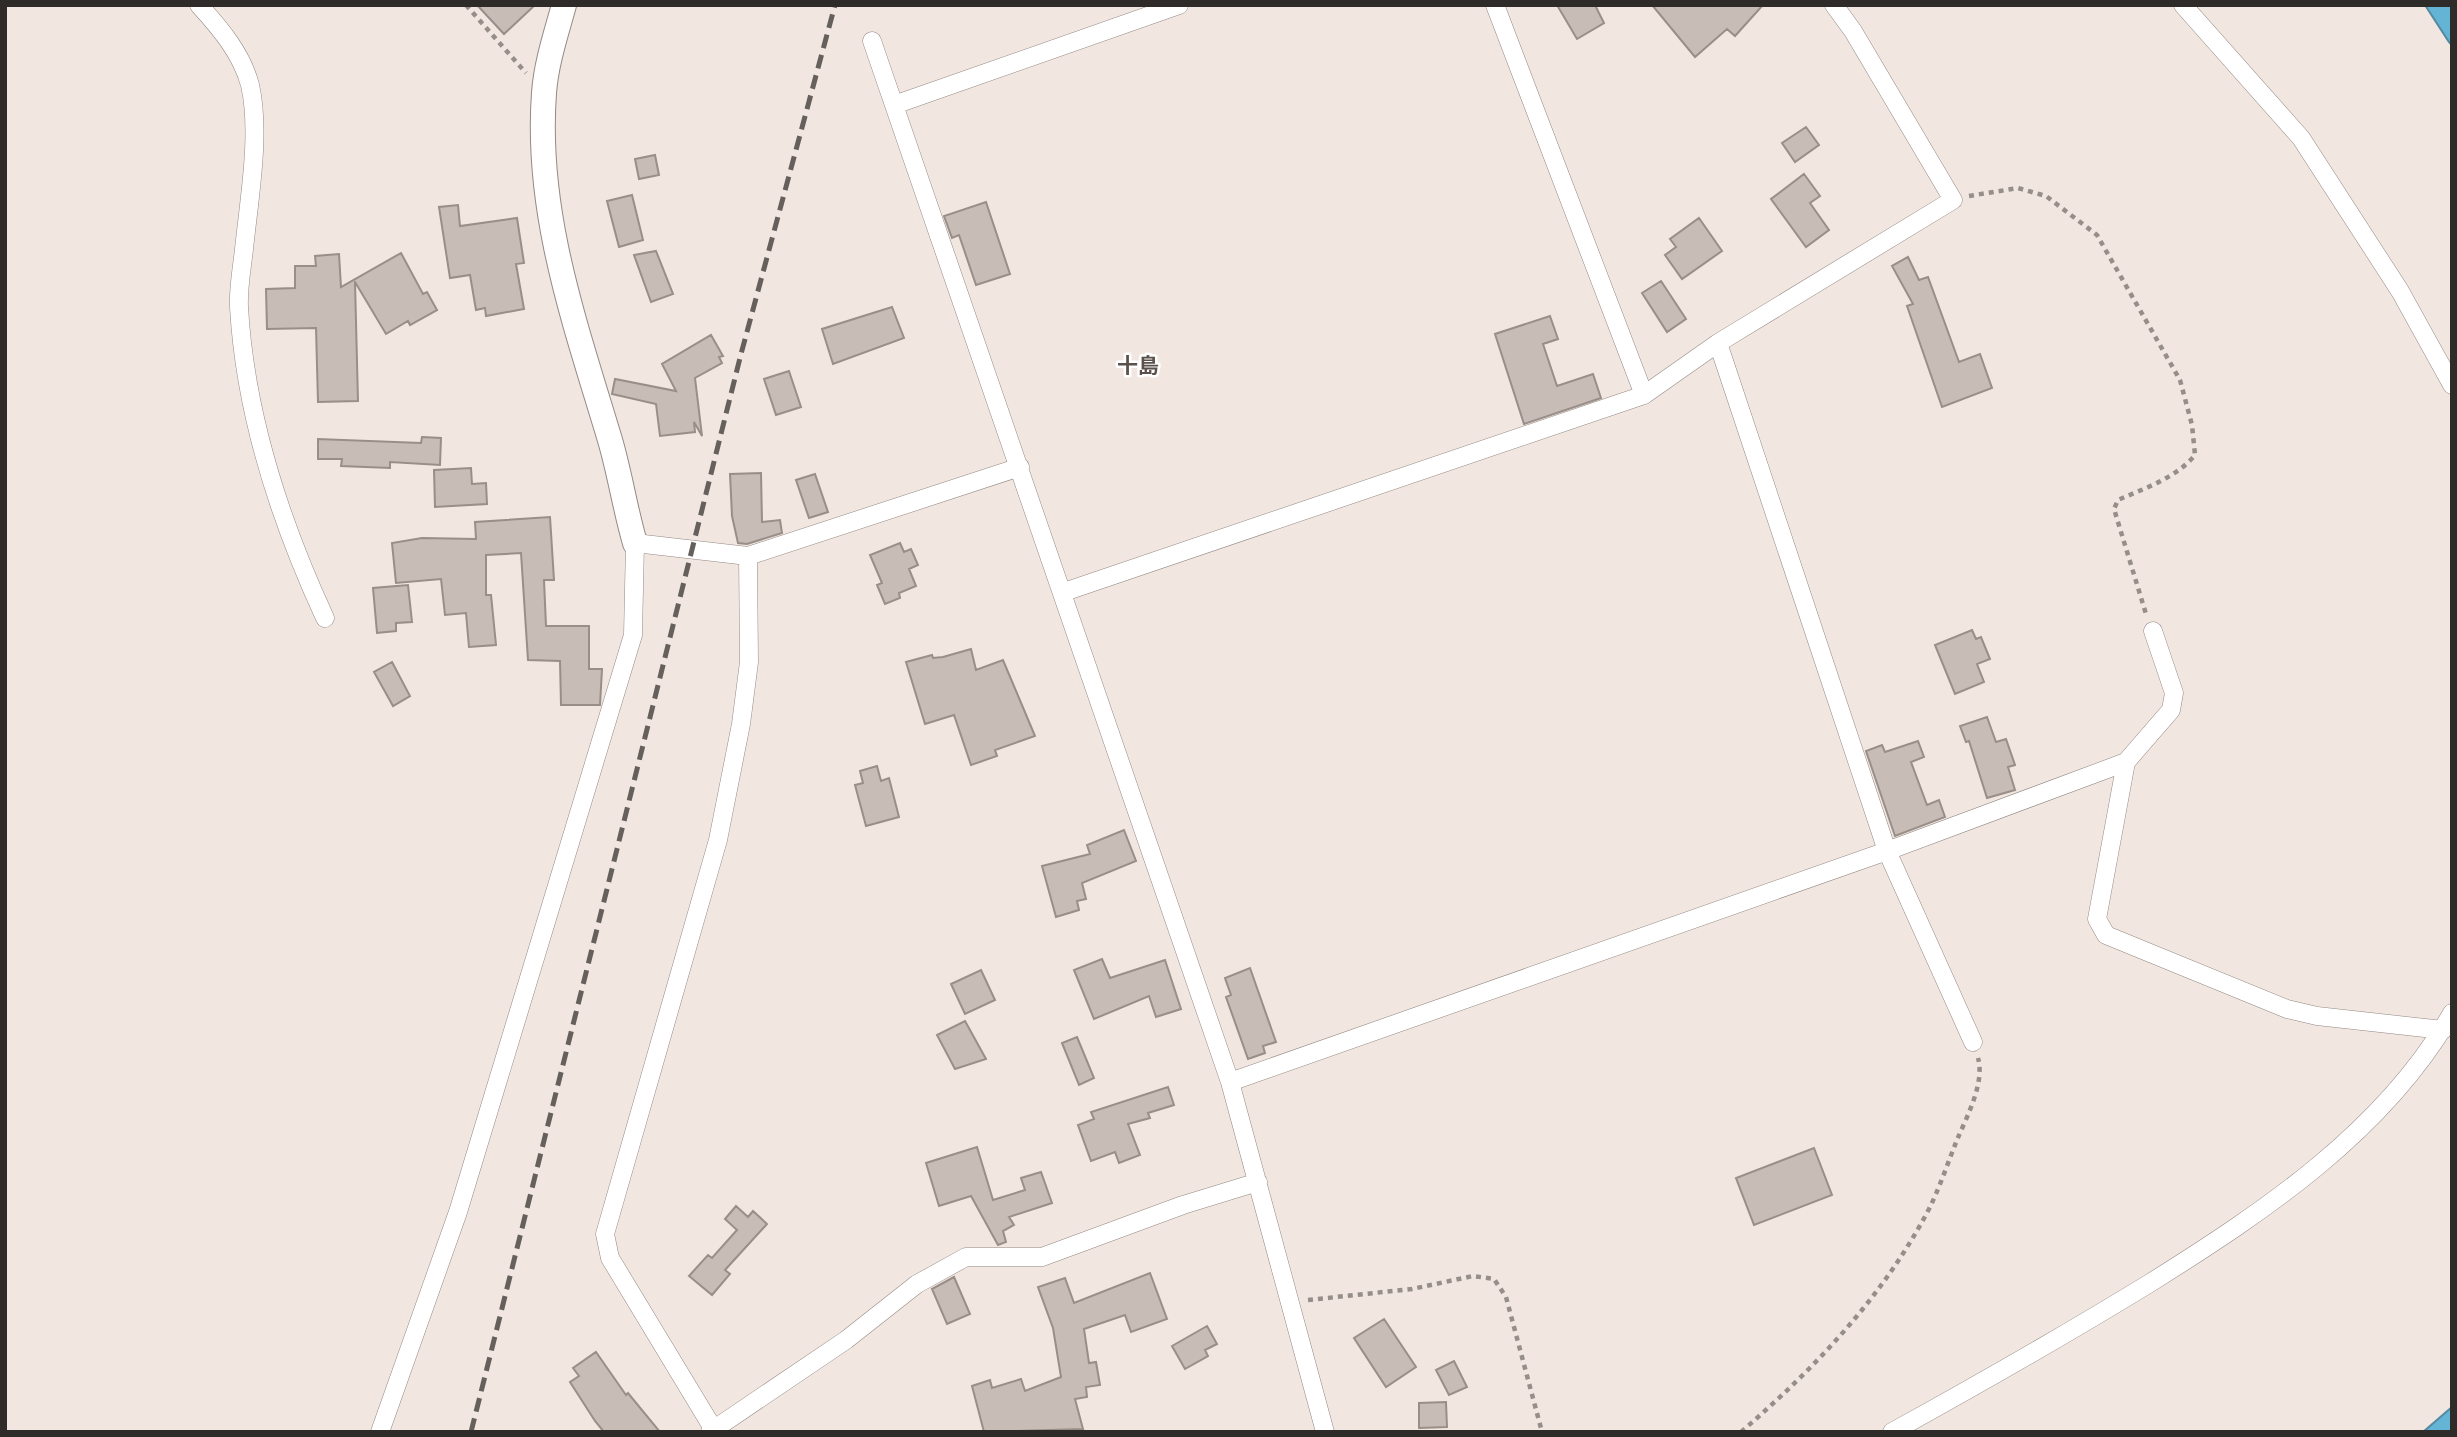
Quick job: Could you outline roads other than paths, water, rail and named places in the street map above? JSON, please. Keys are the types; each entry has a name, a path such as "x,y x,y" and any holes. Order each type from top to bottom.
{"street":[{"path":"380,1432 458,1212 633,635 635,543 612,448 555,253 543,159 544,91 564,5"},
{"path":"894,105 1179,5"},
{"path":"1495,5 1644,395"},
{"path":"1064,592 1644,395 1718,343 1953,200 1853,31 1834,5"},
{"path":"2183,5 2301,138 2400,291 2452,385"},
{"path":"207,9 226,34 250,85 254,148 239,306 249,383 270,471 301,567 325,618"},
{"path":"872,41 1064,592 1230,1082 1325,1432"},
{"path":"1718,343 1887,851 1973,1042"},
{"path":"635,543 748,556 1020,467"},
{"path":"748,556 749,662 741,724 718,840 605,1234 610,1258 712,1431 846,1340 917,1284 966,1257 1041,1257 1183,1205 1258,1182"},
{"path":"1230,1082 1887,851 2126,762 2171,710 2174,693 2153,631"},
{"path":"2126,762 2097,919 2106,935 2287,1009 2317,1016 2443,1030"},
{"path":"1892,1432 2053,1343 2267,1205 2340,1148 2405,1081 2443,1030 2452,1013"}],"water":[{"path":"2425,5 2452,5 2452,45 2449,42"},
{"path":"2452,1407 2452,1432 2423,1432"}],"railway":[{"path":"471,1432 741,354 835,5"}],"district":[{"name":"十島","path":"1138,365"}]}
